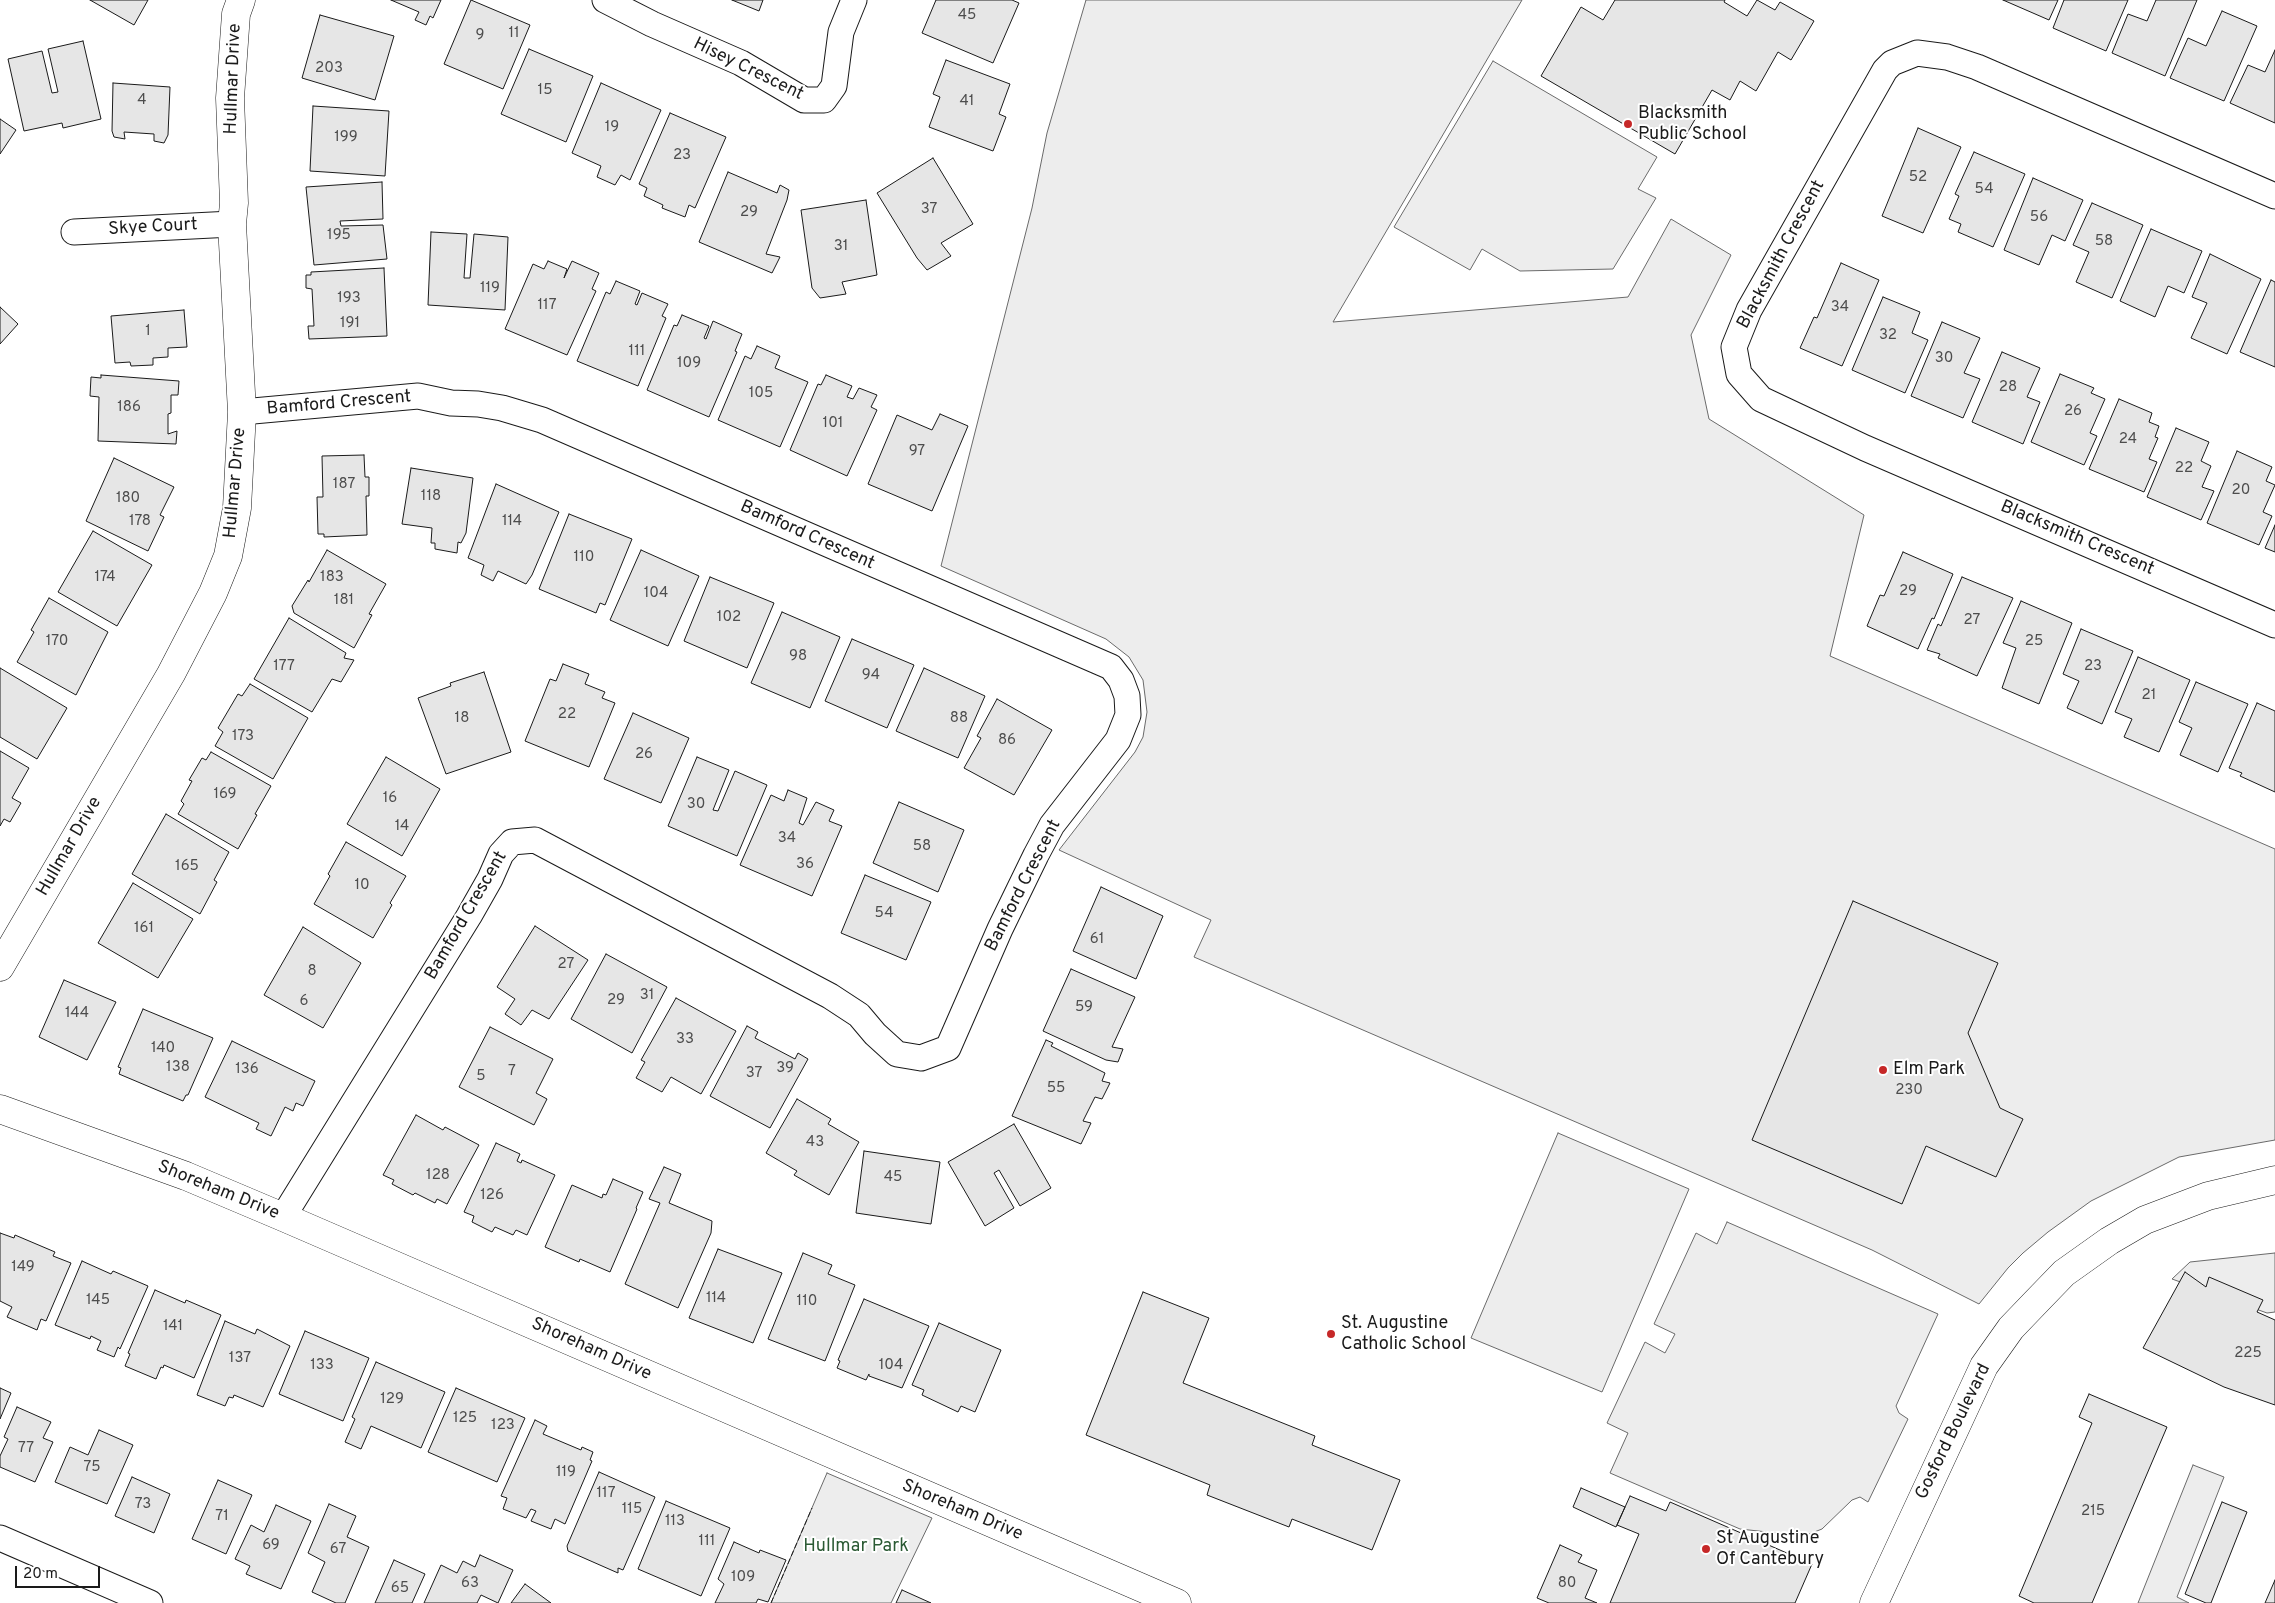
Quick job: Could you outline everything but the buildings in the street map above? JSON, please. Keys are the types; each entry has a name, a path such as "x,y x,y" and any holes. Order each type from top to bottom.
{"street":[{"name":"Hullmar Drive","path":"0,967 171,674 213,593 228,556 237,508 242,412 232,224 234,203 230,98 236,14 240,0"},
{"name":"Hisey Crescent","path":"605,0 684,39 741,62 804,100 824,100 834,86 841,32 854,0"},
{"name":"Blacksmith Crescent","path":"2275,196 1977,67 1947,57 1917,53 1892,64 1885,70 1749,310 1734,347 1738,374 1761,399 1865,448 2275,625"},
{"name":"Skye Court","path":"74,232 232,224"},
{"name":"Bamford Crescent","path":"242,412 418,396 451,403 478,404 502,408 542,420 1111,667 1121,680 1127,696 1128,715 1118,740 1052,825 1000,928 948,1048 922,1058 897,1054 875,1034 859,1015 830,996 566,856 535,840 512,842 500,854 490,879 469,916 283,1217"},
{"name":"Shoreham Drive","path":"0,1109 186,1176 1177,1603"},
{"name":"Gosford Boulevard","path":"1874,1603 1984,1366 2011,1328 2064,1273 2109,1241 2145,1220 2208,1196 2275,1180"},
{"path":"0,1538 150,1603"}],"shaded area":[{"path":"1086,0 1522,0 1333,322 1628,297 1671,219 1731,255 1691,335 1709,419 1864,515 1830,656 2275,849 2275,1140 2179,1157 2091,1201 2023,1253 2008,1268 1979,1304 1872,1250 1194,957 1211,920 1059,850 1135,752 1143,737 1147,712 1143,680 1129,657 1106,639 941,566 1032,208 1047,133"},
{"path":"1493,61 1657,157 1638,189 1656,198 1613,269 1520,271 1482,249 1470,270 1394,227"},
{"path":"1558,1133 1689,1189 1602,1392 1471,1338"},
{"path":"1727,1222 1938,1314 1896,1406 1899,1413 1908,1419 1868,1502 1860,1497 1852,1500 1822,1529 1804,1536 1740,1529 1610,1473 1628,1433 1607,1423 1645,1342 1665,1353 1675,1334 1654,1324 1696,1233 1717,1244"},
{"path":"2275,1253 2275,1312 2267,1313 2172,1279 2190,1262"},
{"path":"2193,1465 2224,1477 2177,1597 2189,1603 2138,1603"},
{"name":"Hullmar Park","path":"827,1473 932,1518 891,1603 771,1603"}],"fence":[{"path":"771,1603 812,1508"}],"place":[{"name":"Blacksmith Public School","path":"1628,124"},
{"name":"Elm Park","path":"1883,1070"},
{"name":"St. Augustine Catholic School","path":"1331,1334"},
{"name":"St Augustine Of Cantebury","path":"1706,1549"}]}
